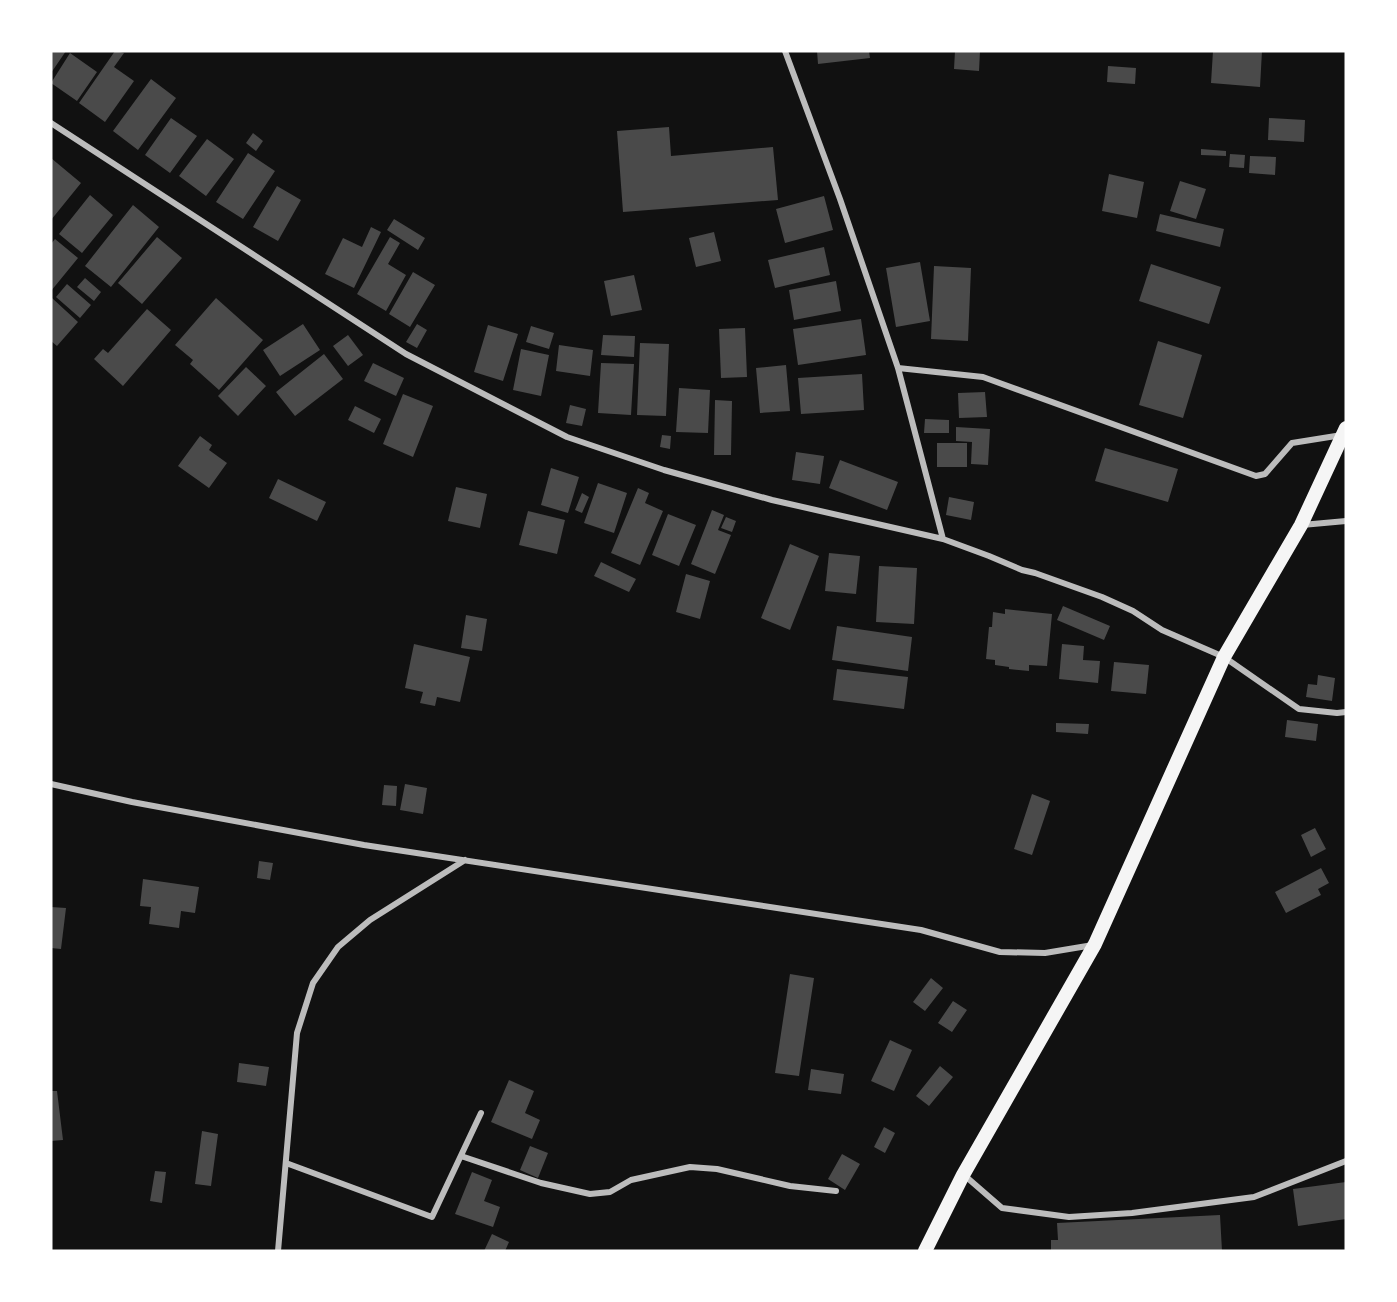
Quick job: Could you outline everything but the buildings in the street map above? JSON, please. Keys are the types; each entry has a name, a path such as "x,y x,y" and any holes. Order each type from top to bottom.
{"main road":[{"path":"925,1251 963,1175 1095,945 1224,657 1301,525 1345,432"}],"street":[{"path":"785,51 840,199 898,368 943,539"},
{"path":"51,123 406,354 567,437 664,470 772,500 943,539 1022,570 1102,597 1133,611 1162,630 1224,657 1299,709 1346,712"},
{"path":"898,368 982,377 1256,476 1265,474 1292,444 1345,432"},
{"path":"1301,525 1346,520"},
{"path":"51,784 132,802 364,845 921,930 1000,952 1045,953 1095,945"},
{"path":"278,1251 297,1033 313,983 338,946 370,920 466,859"},
{"path":"286,1163 432,1217 481,1113"},
{"path":"461,1156 542,1183 590,1194 610,1192 631,1179 690,1167 717,1168 790,1186 836,1191"},
{"path":"963,1175 1002,1208 1069,1217 1132,1213 1254,1197 1346,1161"}]}
